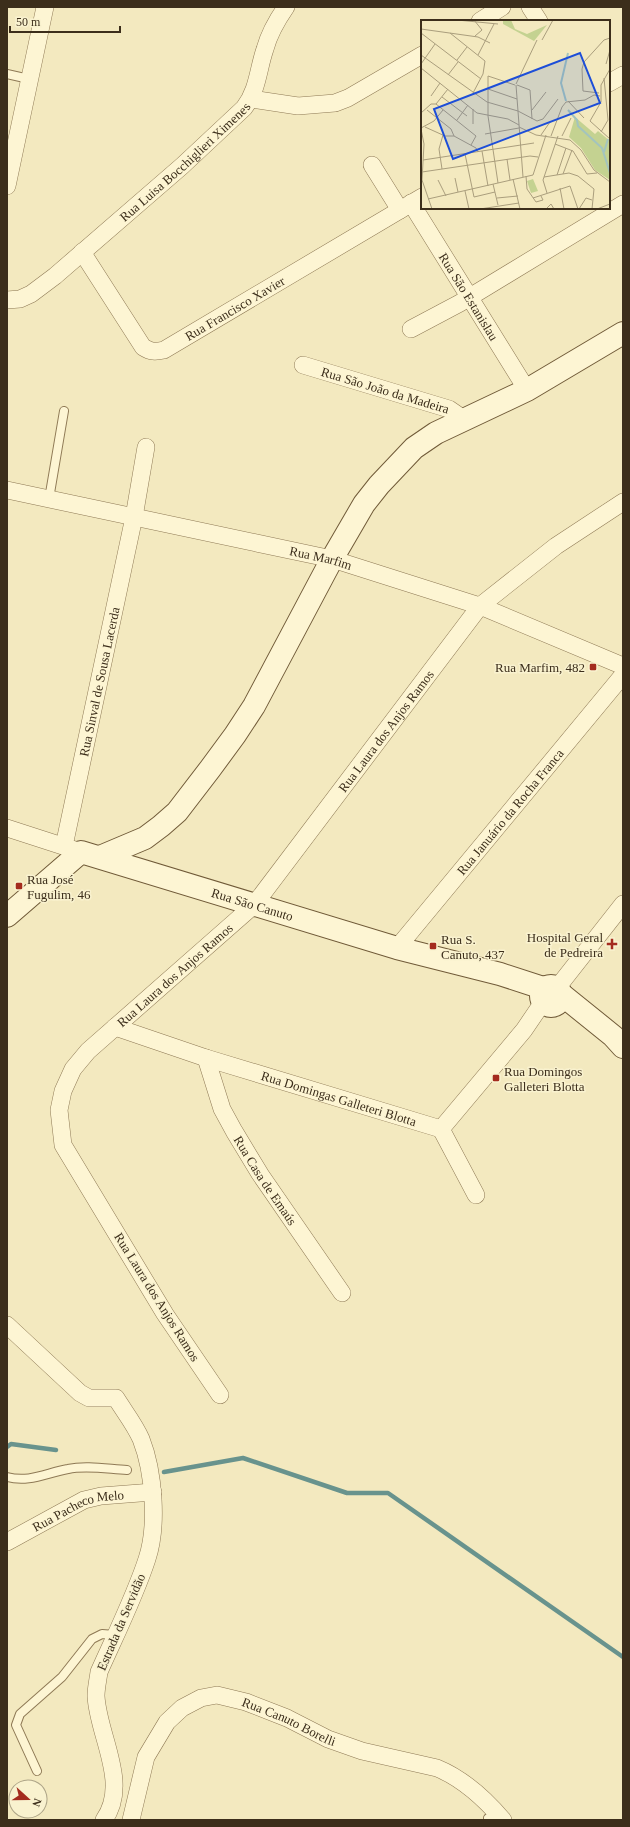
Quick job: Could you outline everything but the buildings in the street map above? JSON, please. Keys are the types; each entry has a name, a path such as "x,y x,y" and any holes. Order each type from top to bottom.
{"street":[{"path":"7,186 11,150 45,7"},
{"path":"251,100 268,38 286,7"},
{"path":"482,20 502,7"},
{"path":"530,7 538,20"},
{"name":"Rua Luisa Bocchiglieri Ximenes","path":"7,300 20,298 31,294 55,276 182,166 251,100 298,106 335,103 348,98 421,56"},
{"path":"610,82 623,75"},
{"name":"Rua São Estanislau","path":"372,165 411,203 527,390"},
{"name":"Rua Francisco Xavier","path":"82,252 143,347 149,351 156,352 164,350 411,203"},
{"path":"411,329 469,297 623,204"},
{"path":"7,916 82,852 145,838 177,812 235,735 254,706 332,560 364,504 379,484 414,448 436,433 527,390 623,333"},
{"name":"Rua São João da Madeira","path":"302,365 449,409 465,420"},
{"name":"Rua Sinval de Sousa Lacerda","path":"82,852 146,447"},
{"name":"Rua Marfim","path":"7,490 332,560 480,606 623,666"},
{"name":"Rua Laura dos Anjos Ramos","path":"220,1395 165,1314 63,1145 59,1110 63,1091 73,1069 88,1051 254,905 480,606 556,546 623,502"},
{"name":"Rua Januário da Rocha Franca","path":"397,948 623,675"},
{"name":"Rua São Canuto","path":"7,828 397,948 500,974 550,997 618,1042"},
{"path":"476,1195 440,1129 524,1030 623,904"},
{"name":"Rua Domingas Galleteri Blotta","path":"114,1027 206,1058 440,1129"},
{"name":"Rua Casa de Emaús","path":"206,1058 222,1109 234,1131 260,1174 342,1293"},
{"name":"Estrada da Servidão","path":"7,1324 80,1393 89,1398 116,1398 140,1438 150,1467 153,1492 152,1528 147,1558 99,1672 96,1695 115,1783 112,1818"},
{"name":"Rua Pacheco Melo","path":"7,1542 84,1500 101,1496 153,1492"},
{"name":"Rua Canuto Borelli","path":"131,1820 146,1757 167,1722 182,1708 201,1698 217,1695 246,1702 267,1710 287,1718 328,1739 362,1751 437,1768 448,1773 488,1802 494,1819"}],"lane":[{"path":"7,74 29,79"},
{"path":"49,499 64,411"},
{"path":"7,1477 21,1480 32,1479 76,1468 127,1470"},
{"path":"37,1771 16,1725 17,1719 20,1714 62,1677 92,1638 102,1634 115,1635"}],"waterway":[{"path":"7,1447 11,1444 56,1450"},
{"path":"164,1472 243,1458 347,1493 388,1493 623,1657"}],"place":[{"name":"Rua Marfim, 482","path":"593,667"},
{"name":"Rua José Fugulim, 46","path":"19,886"},
{"name":"Hospital Geral de Pedreira","path":"612,944"},
{"name":"Rua S. Canuto, 437","path":"433,946"},
{"name":"Rua Domingos Galleteri Blotta","path":"496,1078"}]}
